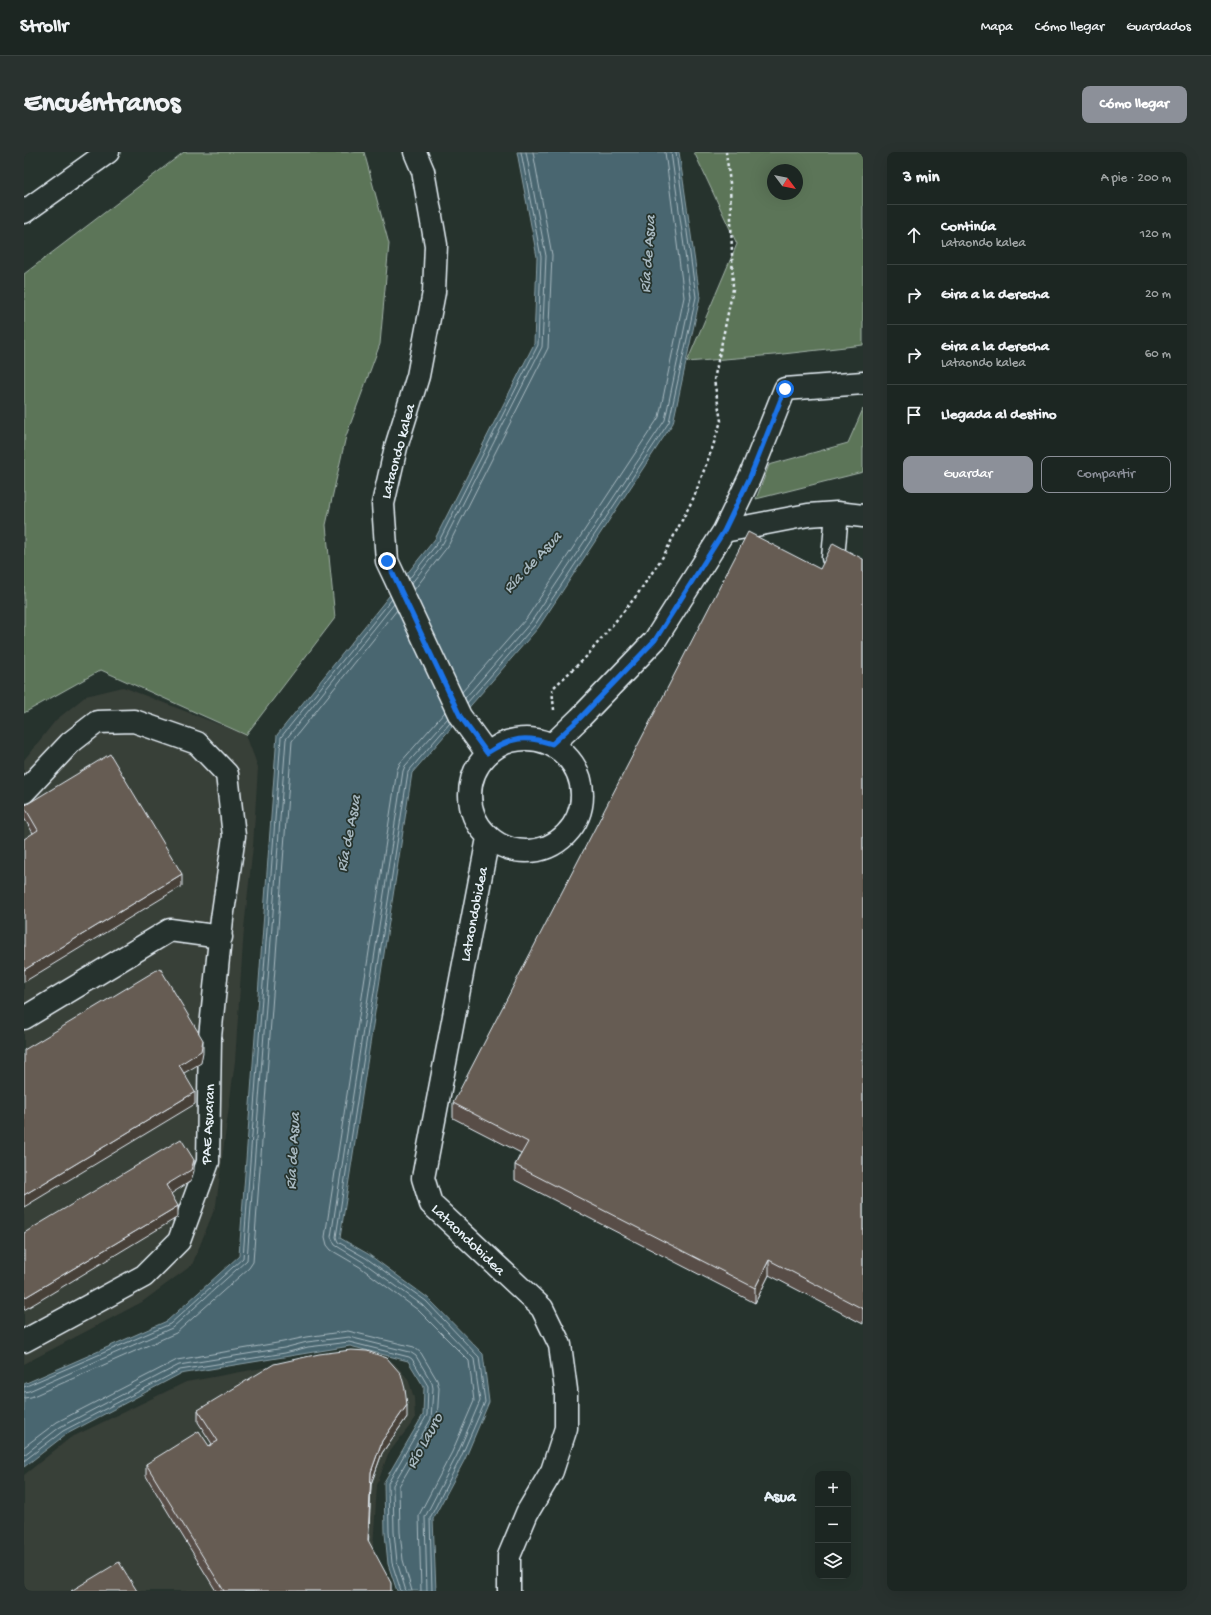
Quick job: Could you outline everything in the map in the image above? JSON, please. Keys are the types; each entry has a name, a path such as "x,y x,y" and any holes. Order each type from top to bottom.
{"main road":[{"path":"24,212 108,152"},
{"name":"Lataondo kalea","path":"415,152 423,171 436,245 434,292 418,376 396,447 383,504 387,561 460,716 487,753"},
{"path":"552,744 580,718 655,640 724,531 750,477 785,389 863,383"},
{"path":"724,531 808,515 837,513 863,516"},
{"path":"833,558 837,513"},
{"name":"PAE Asuaran","path":"24,792 70,743 97,722 134,721 198,743 227,774 234,836 220,937 210,1037 208,1162 179,1241 144,1276 24,1341"},
{"path":"518,738 536,739 552,744 567,756 577,771 582,788 581,806 575,823 564,837 550,846 535,851 518,851 502,847 488,838 476,823 470,805 470,786 476,768 487,753 502,743 518,738"},
{"name":"Lataondobidea","path":"488,838 423,1178 431,1204 542,1308 560,1345 566,1390 566,1428 552,1471 526,1513 509,1556 509,1591"},
{"path":"24,1018 170,930 220,937"}],"path":[{"path":"554,711 552,689 592,650 638,596 664,555 694,497 721,421 714,380 734,289 730,183 726,152"}],"shaded area":[{"path":"123,687 246,735 258,767 253,846 244,928 235,1061 216,1205 192,1265 142,1302 24,1364 24,760 56,720 86,696"},
{"path":"351,1352 394,1363 408,1379 414,1398 415,1419 388,1454 377,1485 373,1548 393,1591 24,1591 24,1475 70,1438 186,1382"}],"green space":[{"path":"184,152 364,152 389,244 380,344 346,436 326,525 335,618 246,735 101,670 24,713 24,274"},
{"path":"694,152 863,152 863,345 774,355 687,362 737,244"},
{"path":"863,409 863,472 756,499 769,465 848,443"}],"water":[{"path":"517,152 679,152 700,297 673,423 538,628 412,773 340,1238 368,1254 428,1298 483,1354 489,1402 465,1459 433,1519 436,1591 397,1591 388,1564 385,1533 384,1482 423,1415 424,1387 408,1361 350,1346 180,1374 65,1435 24,1467 24,1384 167,1321 239,1256 277,735 435,539 534,344 537,257"}],"building":[{"path":"748,532 820,569 833,543 863,559 863,1309 769,1260 755,1288 515,1165 528,1142 453,1103"},
{"path":"110,754 182,874 24,970 24,839 38,830 24,806"},
{"path":"160,968 203,1040 201,1051 179,1065 195,1092 24,1195 24,1050"},
{"path":"181,1139 194,1160 191,1170 166,1185 178,1206 24,1298 24,1233"},
{"path":"351,1350 367,1351 387,1358 401,1374 405,1389 407,1405 382,1441 371,1472 368,1540 391,1583 391,1591 224,1591 146,1464 199,1431 209,1446 218,1441 198,1410 274,1364 319,1354"},
{"path":"119,1562 137,1591 71,1591"}],"district":[{"name":"Asua","path":"780,1495"}],"route":[{"path":"387,561 460,716 487,753 502,743 518,738 536,739 552,744 580,718 655,640 724,531 750,477 785,389"}],"water label":[{"name":"Ría de Asua","path":"646,254"},
{"name":"Ría de Asua","path":"531,561"},
{"name":"Ría de Asua","path":"347,833"},
{"name":"Ría de Asua","path":"291,1151"},
{"name":"Río Lauro","path":"423,1440"}]}
